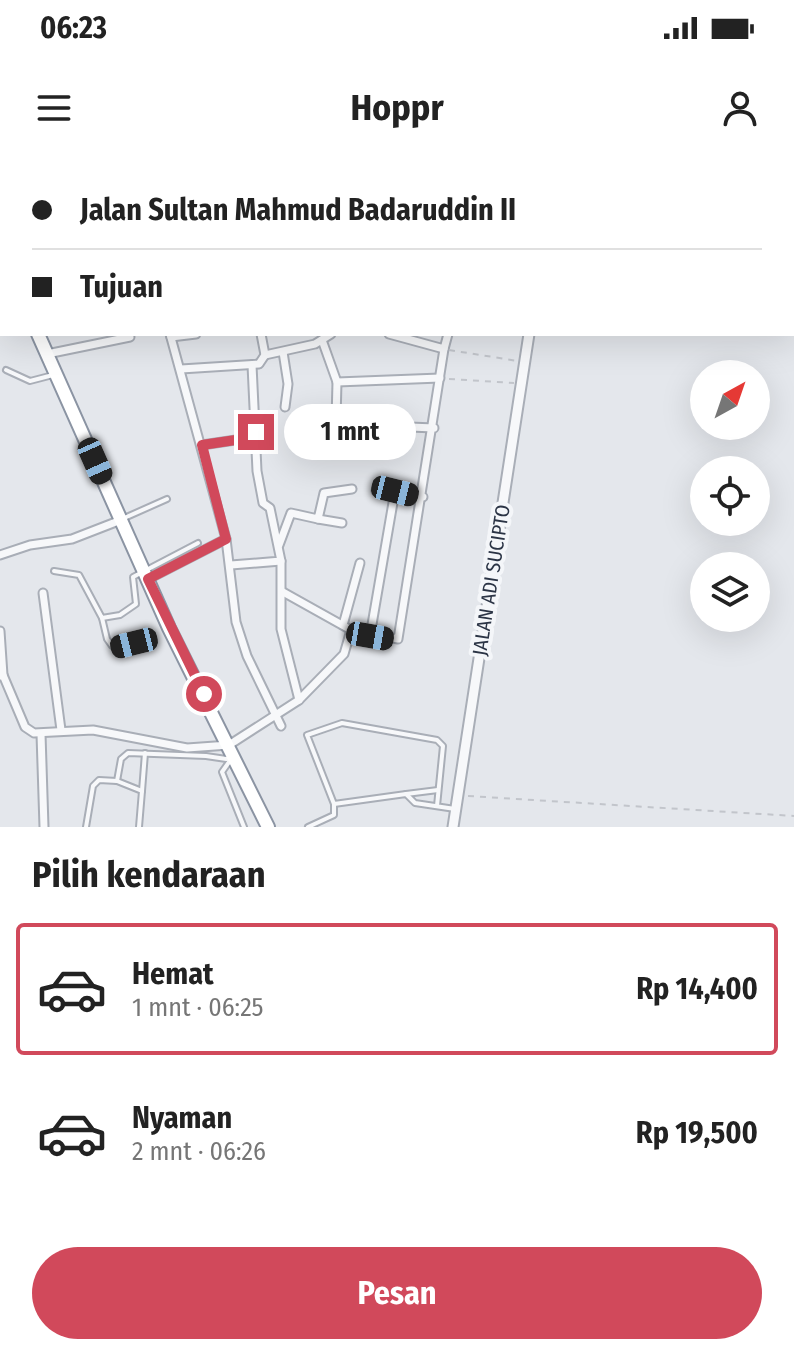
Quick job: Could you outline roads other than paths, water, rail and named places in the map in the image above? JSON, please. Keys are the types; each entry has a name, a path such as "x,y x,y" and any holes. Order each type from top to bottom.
{"highway":[{"path":"39,336 146,576 268,827"}],"street":[{"path":"170,336 226,539 236,622 281,726"},
{"path":"181,369 261,363 265,355 261,336"},
{"path":"265,355 328,336"},
{"path":"396,336 444,349"},
{"path":"283,592 351,630 395,640 401,636 447,336"},
{"name":"JALAN ADI SUCIPTO","path":"453,827 529,336"},
{"path":"47,354 130,337"},
{"path":"322,340 337,382 336,420 339,424 434,428"},
{"path":"283,352 288,384 285,407"},
{"path":"252,365 262,500 270,508 279,545 283,592 281,629 299,700"},
{"path":"337,382 440,378"},
{"path":"202,445 256,437"},
{"path":"318,519 324,493 352,489"},
{"path":"376,491 395,491 423,497"},
{"path":"370,636 395,491"},
{"path":"279,545 291,513 342,523"},
{"path":"0,555 30,545 72,539 121,520"},
{"path":"146,576 226,539"},
{"path":"231,565 281,561"},
{"path":"343,625 360,563"},
{"path":"43,593 61,730"},
{"path":"0,631 2,675 25,727 41,734 61,730 93,730 187,748 229,745 276,717 299,700 344,654 351,630"},
{"path":"41,734 44,827"}],"lane":[{"path":"6,370 30,381 56,374"},
{"path":"121,520 167,499"},
{"path":"102,618 134,608 132,580 146,576 198,543"},
{"path":"54,571 79,575 102,618 112,646 150,639"},
{"path":"308,827 334,815 334,804 306,739 309,732 342,723 442,743 437,806"},
{"path":"117,781 123,755 145,753 234,760"},
{"path":"139,827 145,753"},
{"path":"234,760 222,772 244,827"},
{"path":"86,827 95,782 117,781 142,791"},
{"path":"334,804 438,790"},
{"path":"406,794 415,803 455,809"}]}
